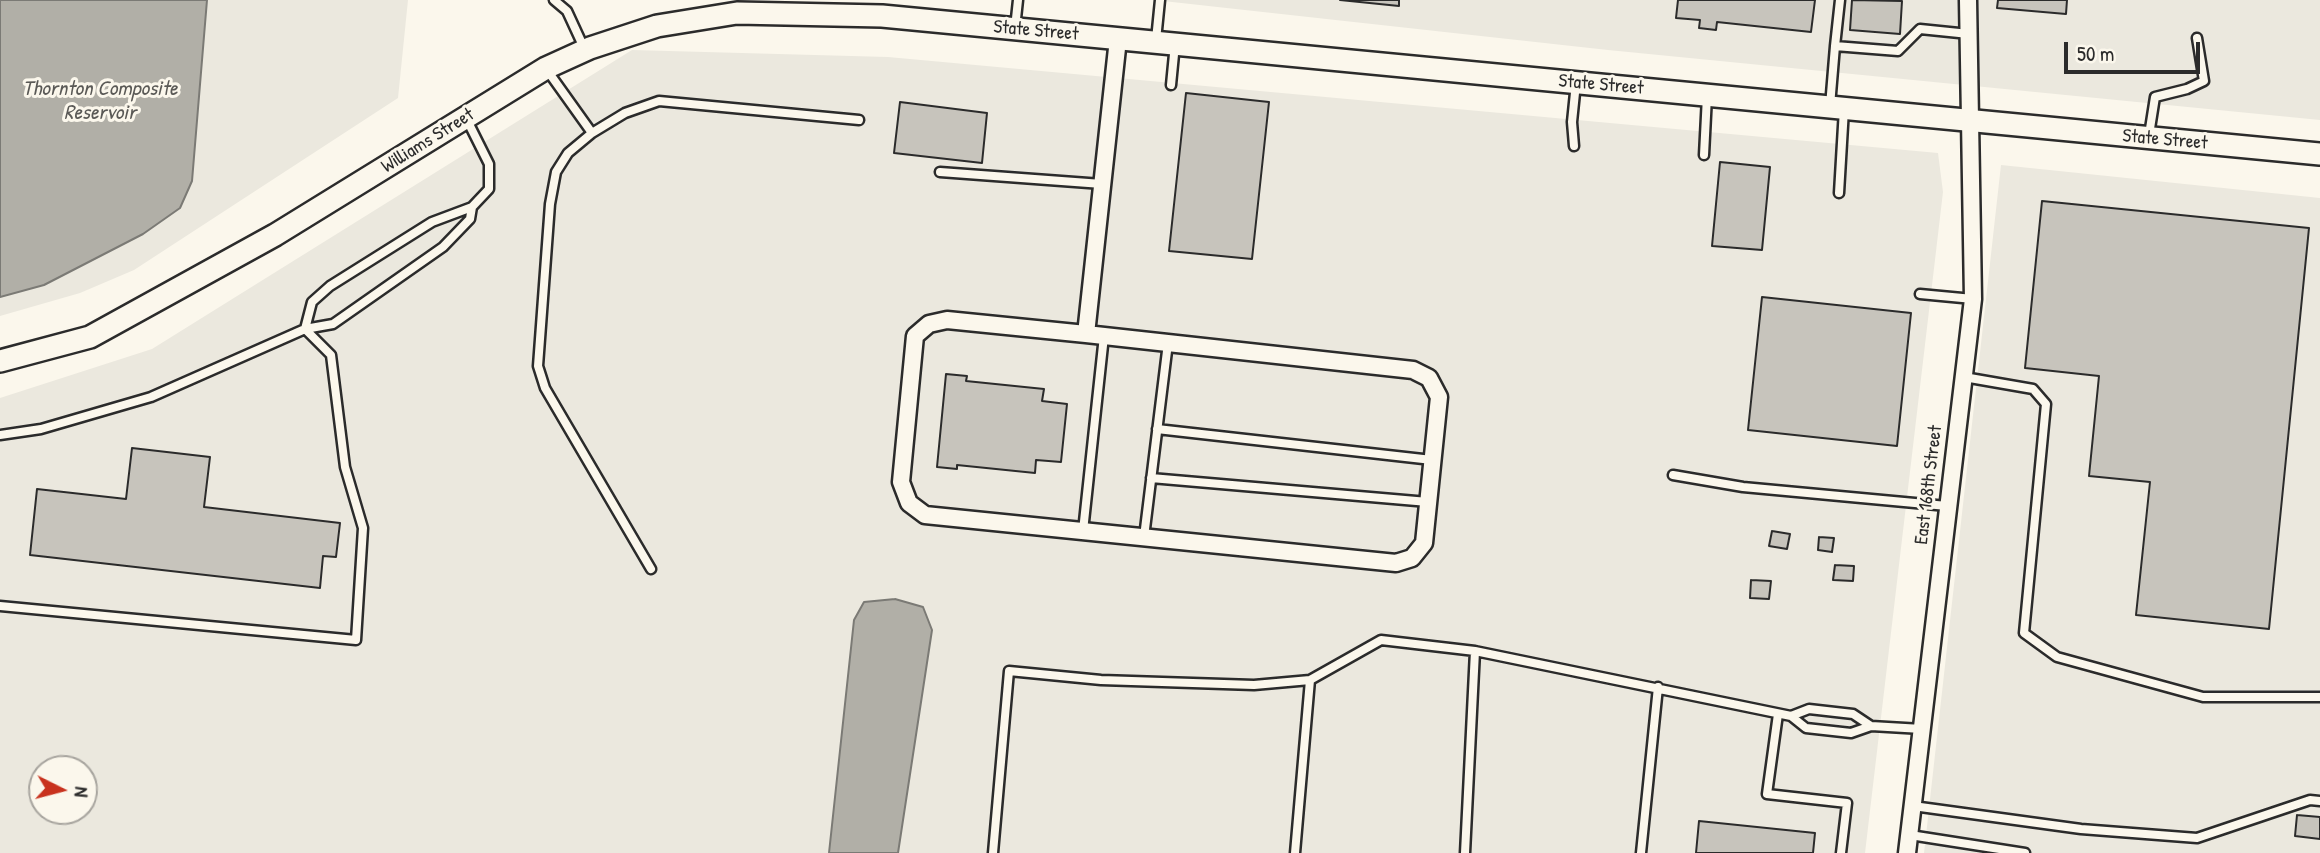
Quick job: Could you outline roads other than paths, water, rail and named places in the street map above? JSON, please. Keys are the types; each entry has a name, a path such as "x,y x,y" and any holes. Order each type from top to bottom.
{"street":[{"path":"737,13 787,0"},
{"name":"East 168th Street","path":"1907,853 1973,299 1968,0"},
{"name":"Williams Street","path":"0,361 90,337 275,235 546,68 585,51 657,26 737,13 883,8"},
{"name":"State Street","path":"883,8 1015,29 2320,154"},
{"path":"1086,334 1118,39"},
{"path":"947,320 1104,336 1413,370 1429,378 1439,397 1424,543 1412,558 1396,564 925,515 909,503 901,482 915,337 929,324 947,320"}],"lane":[{"path":"554,0 567,11 585,51"},
{"path":"1015,29 1018,0"},
{"path":"1160,0 1171,85"},
{"path":"1839,193 1835,46 1840,0"},
{"path":"1835,46 1898,51 1920,29 1969,34"},
{"path":"2148,138 2155,97 2187,89 2204,81 2197,38"},
{"path":"546,68 592,133"},
{"path":"1574,146 1572,122 1576,83"},
{"path":"1704,156 1707,96"},
{"path":"650,569 545,388 537,366 550,204 556,173 568,153 592,133 625,113 659,102 859,120"},
{"path":"304,328 312,302 330,286 432,222 472,207 489,189 489,164 466,117"},
{"path":"940,172 1102,184"},
{"path":"0,435 41,429 151,397 304,328 332,324 443,247 470,219 472,207"},
{"path":"1920,294 1973,299"},
{"path":"0,606 356,640 363,528 345,467 331,355 304,328"},
{"path":"1083,531 1104,336"},
{"path":"1144,537 1168,343"},
{"path":"1964,377 2033,389 2046,404 2024,633 2057,657 2203,697 2320,697"},
{"path":"1157,429 1432,460"},
{"path":"1673,475 1743,487 1947,506"},
{"path":"1152,478 1428,502"},
{"path":"993,853 1009,671 1101,680 1254,685 1310,680 1381,640 1475,652 1658,687 1791,716 1806,728 1851,733 1871,726 1922,729"},
{"path":"1465,853 1475,652"},
{"path":"1295,853 1310,680"},
{"path":"1641,853 1658,687"},
{"path":"1791,716 1809,709 1853,713 1871,726"},
{"path":"1778,714 1768,794 1847,803 1841,853"},
{"path":"1913,806 2081,829 2197,838 2310,800 2320,801"},
{"path":"1910,835 2025,853"}],"water":[{"name":"Thornton Composite Reservoir","path":"0,0 207,0 192,181 180,208 143,234 44,285 0,297"},
{"path":"895,599 923,607 932,630 898,853 829,853 854,620 864,602"}]}
